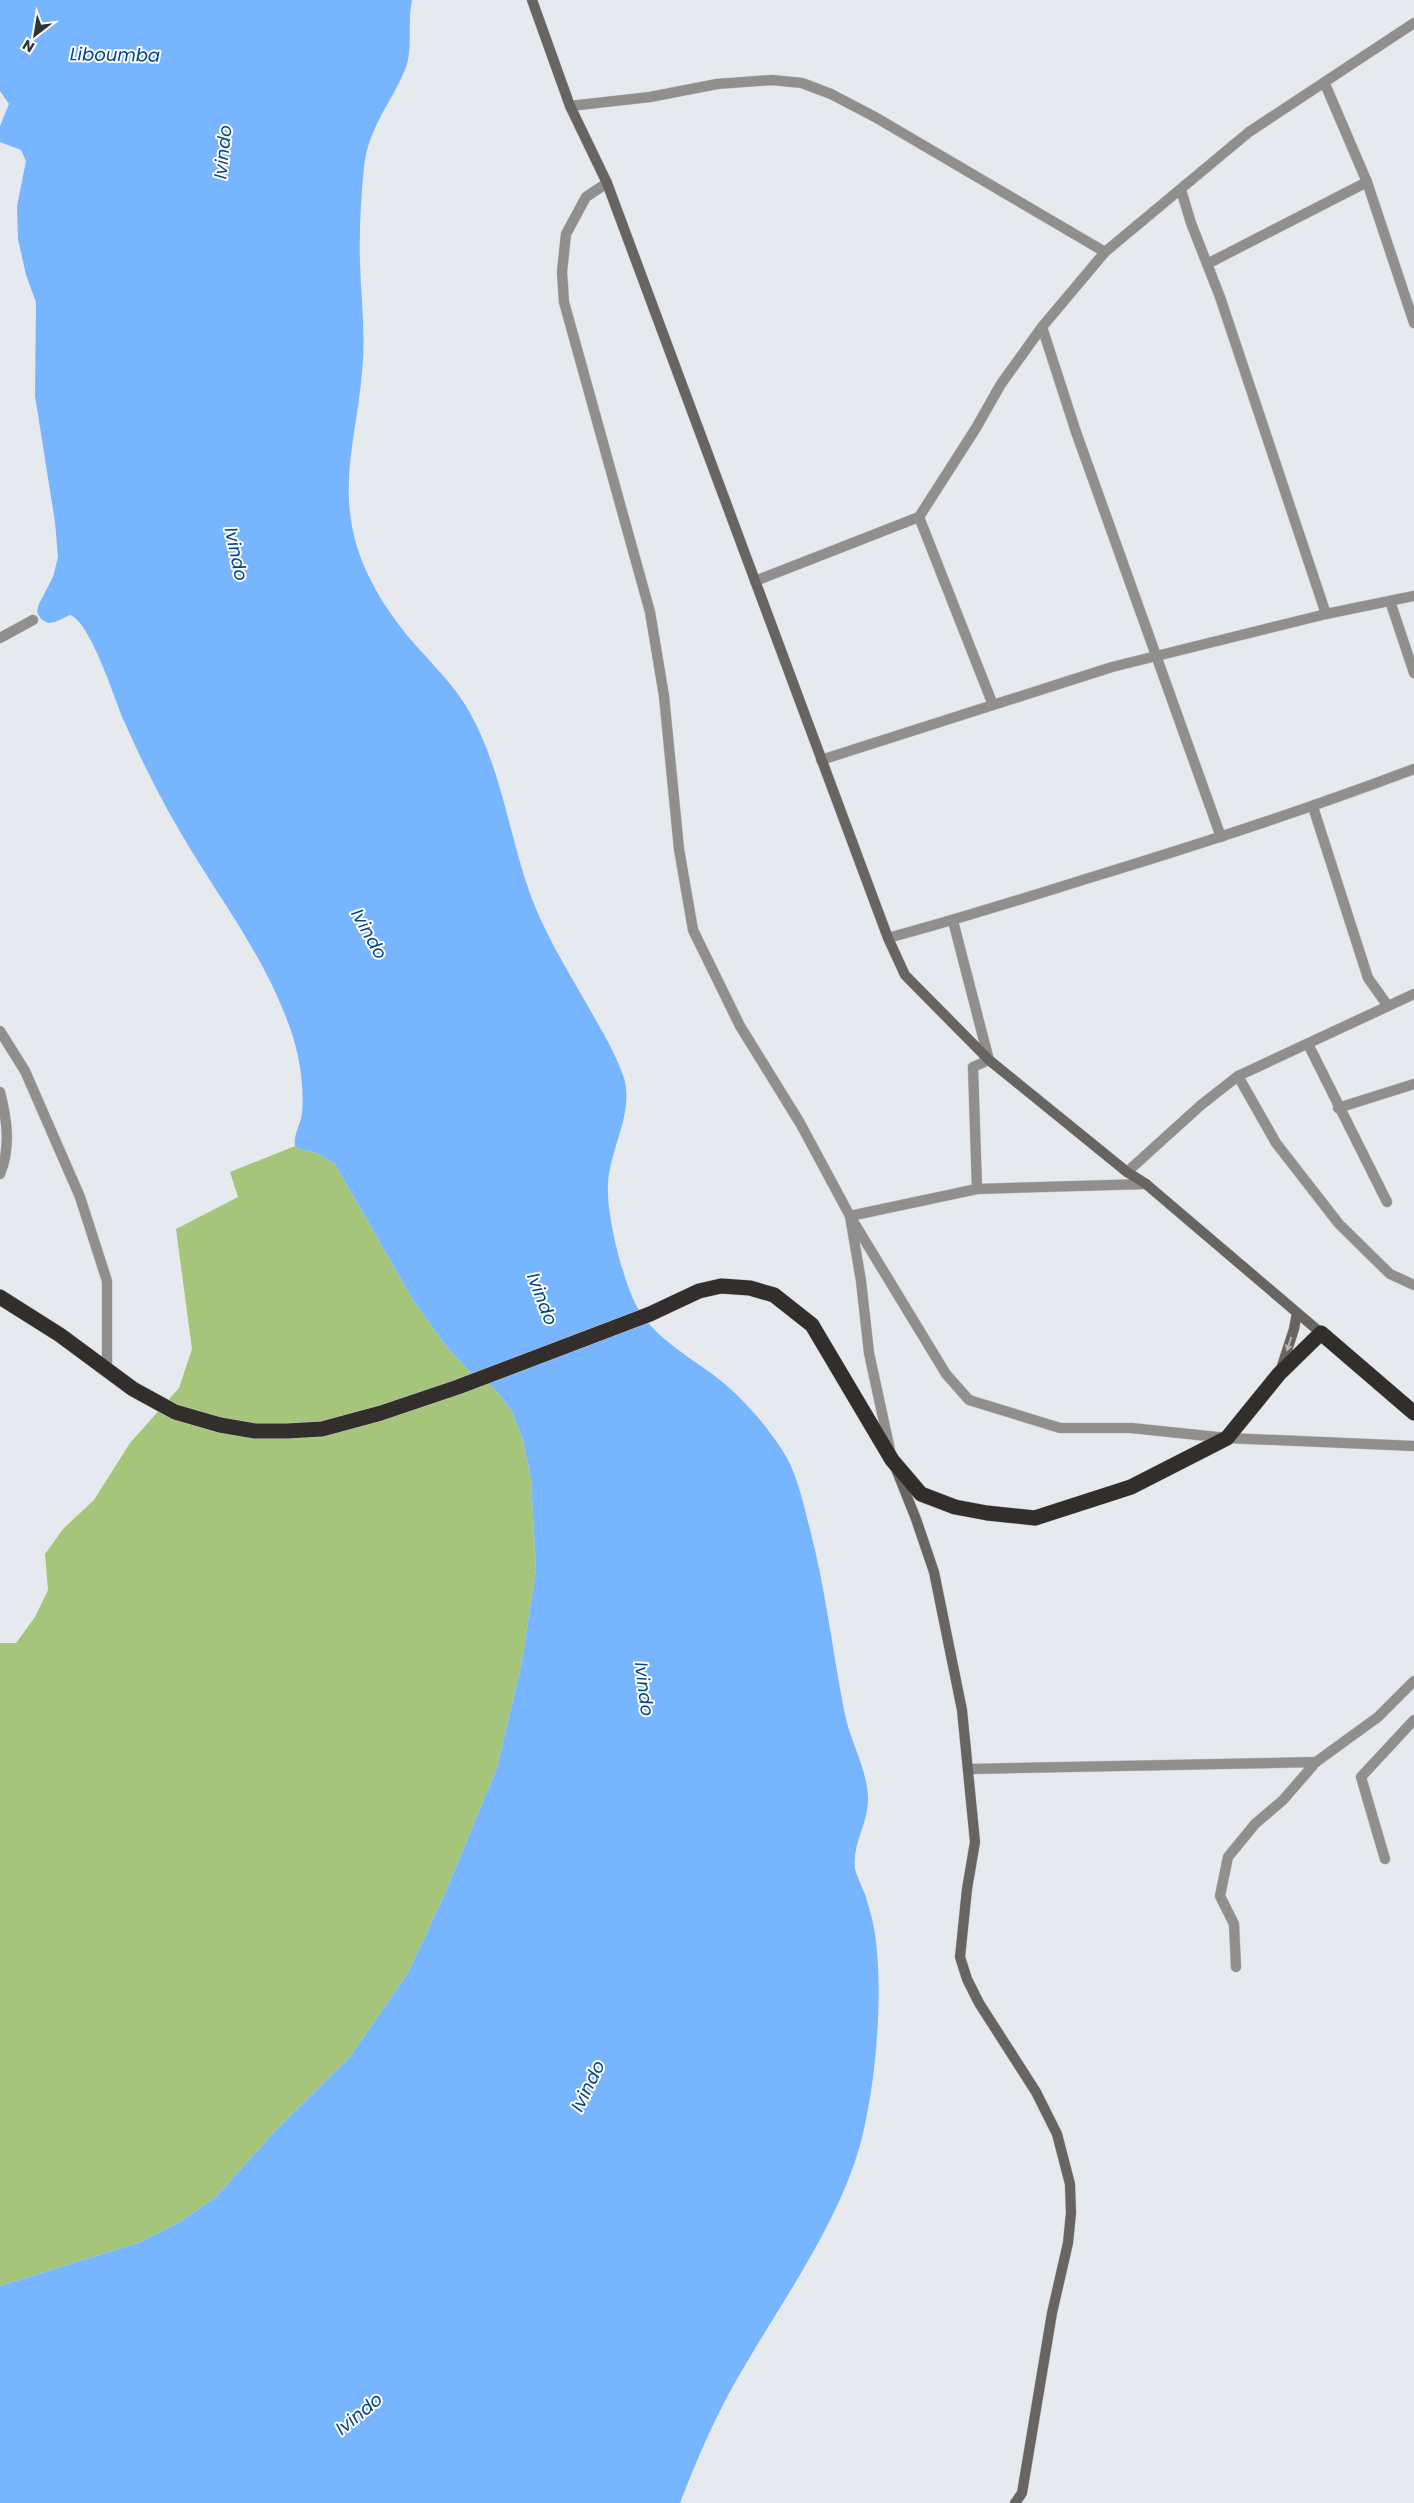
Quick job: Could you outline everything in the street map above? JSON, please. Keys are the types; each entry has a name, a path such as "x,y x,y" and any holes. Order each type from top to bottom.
{"highway":[{"path":"0,1297 60,1335 133,1389 175,1412 220,1425 255,1431 322,1429 381,1413 458,1387 650,1314 699,1291 721,1286 750,1288 774,1295 812,1325 892,1460 920,1494 955,1507 987,1513 1035,1518 1131,1488 1227,1438 1279,1374 1321,1333 1414,1413"}],"street":[{"path":"532,0 570,106 607,183 821,760 888,938 905,975 989,1060 1127,1172 1146,1184 1321,1333"},
{"path":"755,581 919,517 976,428 1001,384 1042,327 1104,252 1249,132 1325,84 1414,23"},
{"path":"570,106 650,97 717,84 772,80 802,83 831,94 875,117 1104,252"},
{"path":"1325,84 1367,182 1414,323"},
{"path":"1207,264 1367,182"},
{"path":"607,183 586,197 566,234 562,272 564,302 650,612 664,696 679,849 693,930 740,1026 800,1123 850,1216 946,1374 969,1400 1060,1428 1131,1428 1227,1438 1414,1446"},
{"path":"1181,190 1301,534 1326,614"},
{"path":"1042,327 1079,441 1221,837"},
{"path":"919,517 992,705"},
{"path":"821,760 1112,667 1326,614 1414,596"},
{"path":"1390,601 1414,673"},
{"path":"0,638 33,620"},
{"path":"888,938 953,920 1221,837 1313,807 1414,769"},
{"path":"1313,807 1368,978 1388,1006"},
{"path":"953,920 989,1060"},
{"path":"1127,1172 1201,1105 1238,1076 1414,994"},
{"path":"0,1031 25,1071 80,1197 107,1281 107,1370"},
{"path":"1308,1044 1338,1108 1387,1202"},
{"path":"977,1189 973,1067 989,1060"},
{"path":"1238,1076 1276,1143 1339,1224 1390,1274 1414,1285"},
{"path":"1338,1108 1414,1084"},
{"path":"0,1092 5,1111 7,1157 0,1174"},
{"path":"850,1216 977,1189 1146,1184"},
{"path":"850,1216 861,1282 869,1353 892,1460 916,1519 934,1572 962,1710 970,1768 975,1842 967,1889 960,1956 967,1979 979,2003 1036,2092 1057,2134 1070,2184 1072,2213 1068,2243 1050,2321 1024,2484 1016,2503"},
{"path":"1279,1374 1294,1329 1296,1313"},
{"path":"1236,1967 1234,1924 1220,1896 1228,1856 1255,1824 1283,1800 1316,1762 1378,1717 1414,1681"},
{"path":"1385,1859 1361,1777 1414,1720"},
{"path":"970,1768 1316,1762"}],"green space":[{"path":"295,1146 299,1149 317,1153 335,1164 413,1300 446,1346 470,1372 492,1386 512,1411 523,1440 531,1479 536,1569 522,1662 497,1768 447,1889 408,1973 349,2058 277,2129 215,2198 178,2223 138,2243 0,2286 0,1643 16,1643 35,1617 48,1590 45,1554 63,1529 94,1500 130,1443 179,1388 192,1349 176,1229 238,1197 230,1172"}],"water":[{"path":"0,0 412,0 409,51 406,67 376,126 364,167 360,239 363,358 349,480 349,502 357,547 368,575 383,602 411,640 454,689 477,727 497,778 536,909 556,950 614,1054 624,1078 626,1105 610,1171 608,1197 616,1245 635,1303 653,1328 676,1348 726,1385 751,1410 781,1448 794,1473 814,1545 847,1721 862,1767 867,1790 867,1810 856,1852 855,1869 865,1894 874,1929 879,1979 879,2004 873,2079 857,2156 831,2219 797,2280 744,2367 717,2417 680,2503 0,2503 0,2286 138,2243 178,2223 215,2198 277,2129 349,2058 408,1973 447,1889 497,1768 522,1662 536,1569 531,1479 523,1440 512,1411 492,1386 470,1372 446,1346 413,1300 335,1164 317,1153 299,1149 295,1146 295,1138 302,1113 301,1073 296,1047 288,1022 274,990 242,931 184,839 157,790 124,721 101,662 86,631 78,620 70,615 48,623 41,619 37,612 39,604 53,577 58,557 55,522 35,396 36,302 26,275 18,239 17,206 26,161 21,150 0,142 0,126 9,104 0,91"}],"water label":[{"name":"Liboumba","path":"115,55"},
{"name":"Ivindo","path":"223,152"},
{"name":"Ivindo","path":"236,554"},
{"name":"Ivindo","path":"369,934"},
{"name":"Ivindo","path":"542,1299"},
{"name":"Ivindo","path":"644,1689"},
{"name":"Ivindo","path":"588,2086"},
{"name":"Ivindo","path":"359,2414"}]}
